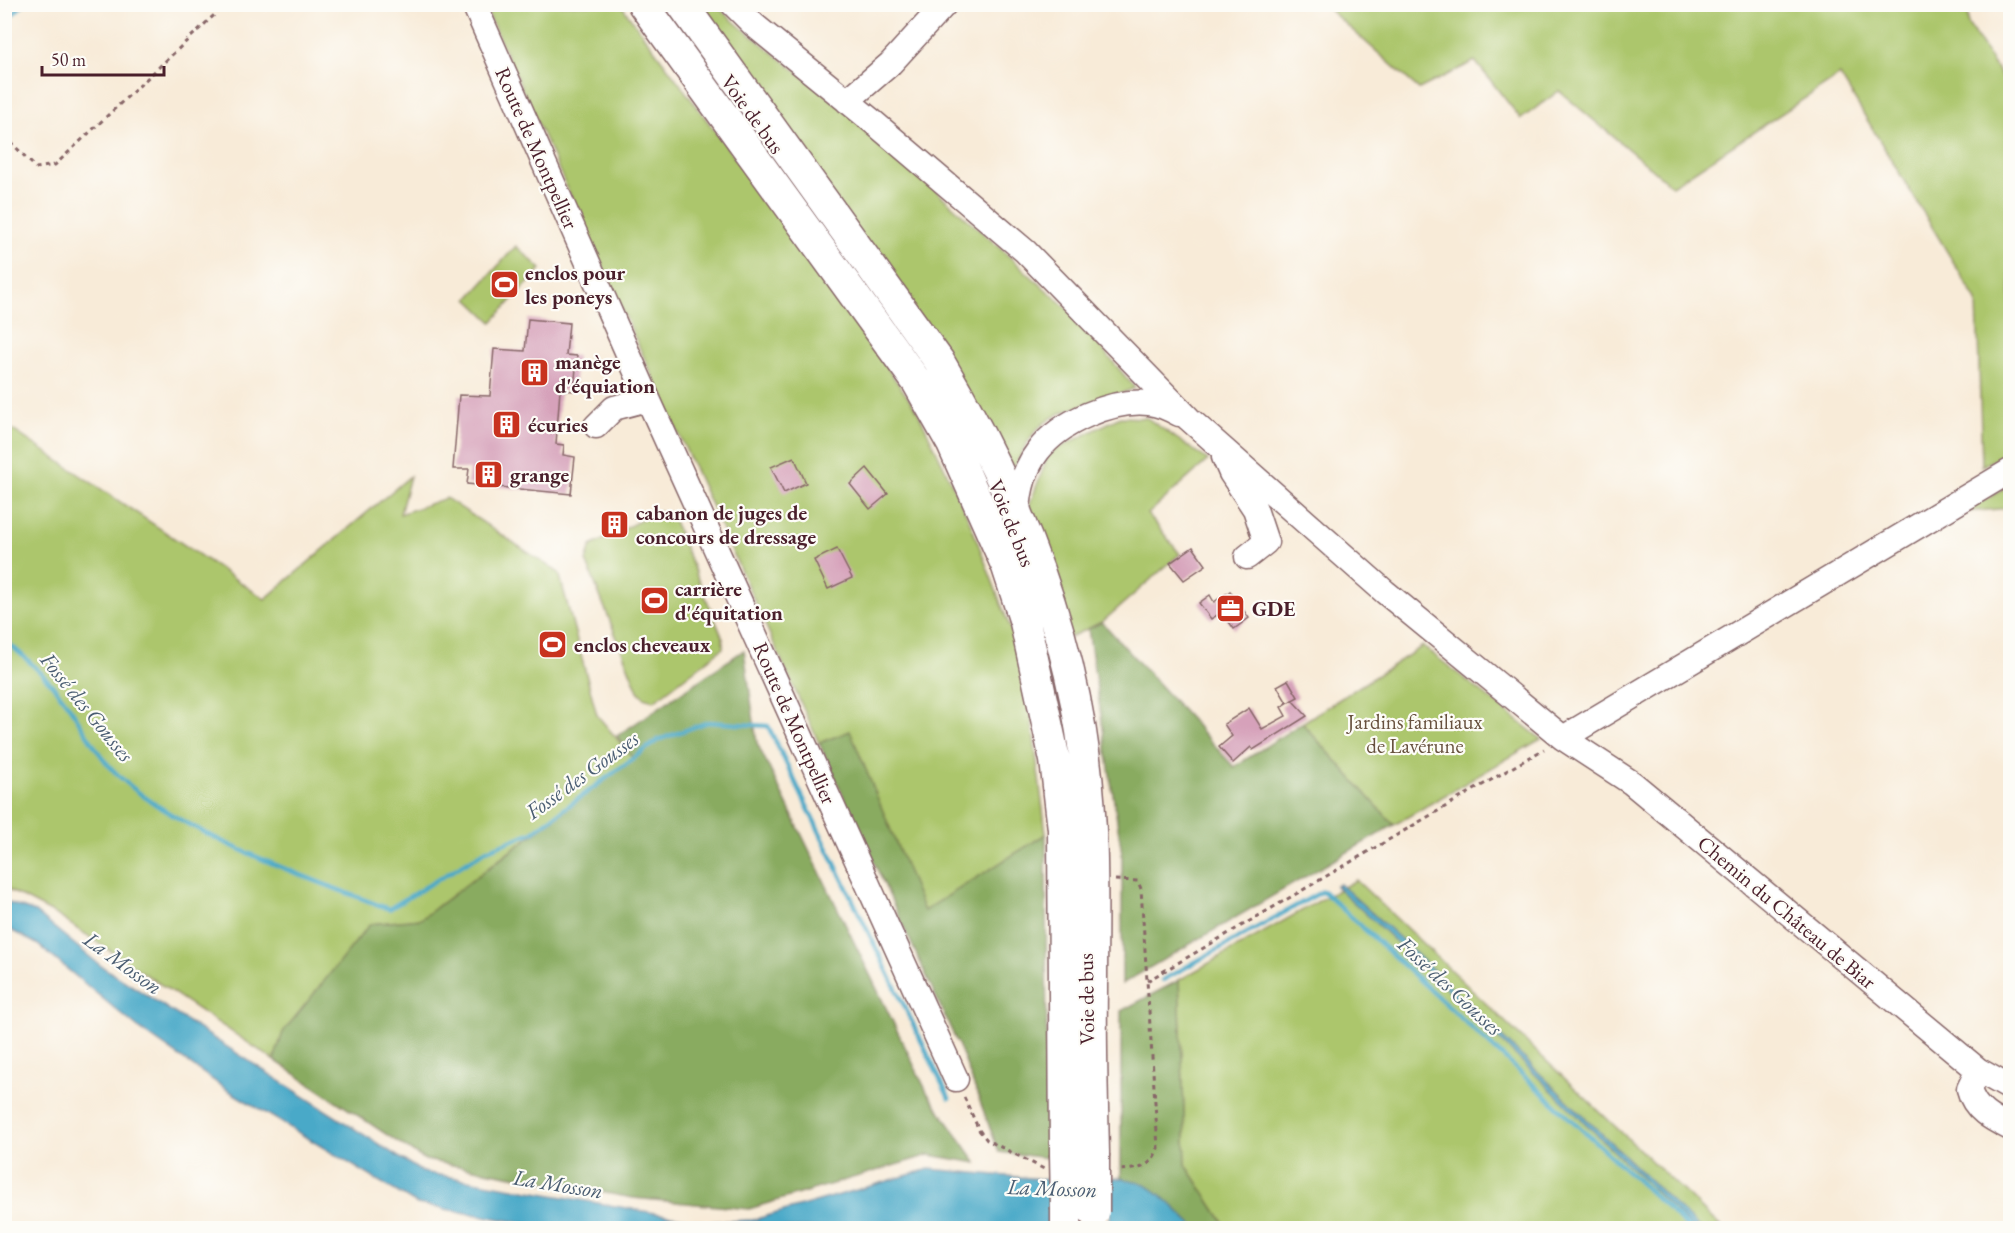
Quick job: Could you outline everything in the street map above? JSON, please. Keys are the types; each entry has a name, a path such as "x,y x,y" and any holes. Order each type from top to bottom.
{"main road":[{"path":"682,4 939,361 976,424 1017,512 1046,586 1061,640 1085,759 1092,856 1082,1160"},
{"path":"644,6 917,382 952,444 1008,567 1025,622 1040,684 1055,760 1063,829 1084,1224"}],"street":[{"name":"Route de Montpellier","path":"474,4 648,399 956,1079"},
{"path":"733,4 754,26 847,100 1025,251 1189,419"},
{"path":"847,100 890,64 945,4"},
{"path":"1144,373 1150,403"},
{"path":"596,426 614,408 648,399"},
{"path":"1017,512 1019,494 1028,468 1038,450 1063,429 1095,412 1130,403 1150,403 1166,407 1189,419"},
{"name":"Chemin du Château de Biar","path":"1189,419 1385,592 1563,738 1632,783 1978,1070 2010,1088"},
{"path":"1220,447 1231,473 1255,509 1266,542 1247,557"},
{"path":"1563,738 2010,471"},
{"path":"1978,1070 1969,1089 1975,1104 1991,1119 2010,1128"}],"path":[{"path":"4,135 36,168 55,165 226,4"},
{"path":"1147,980 1563,738"},
{"path":"956,1079 984,1136 1027,1161 1082,1160 1141,1169 1149,1165 1158,1148 1140,884 1134,880 1113,880"}],"green space":[{"path":"1323,4 1968,5 1968,24 2010,89 2010,451 1982,466 1977,301 1840,75 1672,186 1559,91 1521,119 1475,61 1419,89"},
{"path":"484,5 621,5 788,229 917,410 970,522 1025,667 1046,834 924,912 850,732 819,743"},
{"path":"699,5 715,5 847,111 1071,312 1135,388 1079,406 1051,418 1031,437 1013,470"},
{"name":"enclos pour les poneys","path":"516,246 541,269 492,322 468,299"},
{"path":"1120,417 1147,418 1208,460 1148,514 1180,554 1102,622 1068,638 1029,506 1049,453"},
{"path":"4,424 265,599 410,476 400,514 446,498 559,573 597,715 633,758 421,919 370,924 274,1060 55,914 5,888"},
{"path":"2010,485 2010,508 1965,512"},
{"name":"carrière d'équitation","path":"658,511 671,514 723,639 723,648 654,701 644,697 638,691 586,561 591,546"},
{"path":"1102,622 1234,767 1302,723 1394,825 1122,984 1122,854 1088,629"},
{"name":"Jardins familiaux de Lavérune","path":"1423,646 1541,739 1394,825 1302,723"},
{"path":"744,650 757,743 928,1094 977,1163 929,1155 749,1209 633,1198 425,1160 274,1060 283,1032 370,924 421,919 633,759 617,736"},
{"path":"850,731 924,911 1046,834 1047,1158 999,1152 961,1051 819,743"},
{"path":"1356,880 1722,1228 1227,1228 1186,1165 1179,980"},
{"path":"1179,980 1186,1165 1227,1228 1121,1228 1121,1011"}],"water":[{"path":"1340,884 1403,941 1699,1228 1693,1228 1469,1010 1336,886"},
{"name":"La Mosson","path":"4,901 35,912 101,966 422,1172 706,1222 753,1220 929,1169 1053,1180 1053,1228 922,1228 888,1222 870,1228 551,1228 417,1204 226,1089 137,1027 37,944 5,927"},
{"path":"1110,1178 1138,1182 1148,1187 1158,1193 1196,1228 1110,1228"}],"building":[{"path":"528,319 569,323 566,355 577,356 574,391 560,390 556,444 564,445 563,455 575,457 571,494 467,484 469,469 453,469 459,395 490,396 494,349 525,351"},
{"path":"794,457 806,483 784,493 771,467"},
{"path":"867,468 888,494 870,509 850,484"},
{"path":"1193,547 1206,565 1184,580 1170,563"},
{"path":"837,549 852,578 828,589 814,560"},
{"path":"1230,591 1249,618 1234,629 1222,612 1211,619 1199,603 1210,595 1214,602"},
{"path":"1288,680 1298,697 1287,703 1277,686"},
{"path":"1292,700 1307,716 1253,750 1251,747 1233,763 1219,747 1232,736 1224,724 1249,708 1262,729 1286,716 1281,707"}],"waterway":[{"path":"4,23 23,4"},
{"name":"Fossé des Gousses","path":"4,640 54,687 106,762 137,792 168,813 242,851 389,909 487,850 533,832 658,740 708,722 768,726 949,1098"},
{"name":"Fossé des Gousses","path":"1163,980 1323,891 1689,1228"}],"place":[{"name":"enclos pour les poneys","path":"504,284"},
{"name":"manège d'équiation","path":"534,373"},
{"name":"écuries","path":"507,424"},
{"name":"grange","path":"489,474"},
{"name":"cabanon de juges de concours de dressage","path":"615,524"},
{"name":"carrière d'équitation","path":"654,600"},
{"name":"GDE","path":"1231,608"},
{"name":"enclos cheveaux","path":"553,644"}]}
